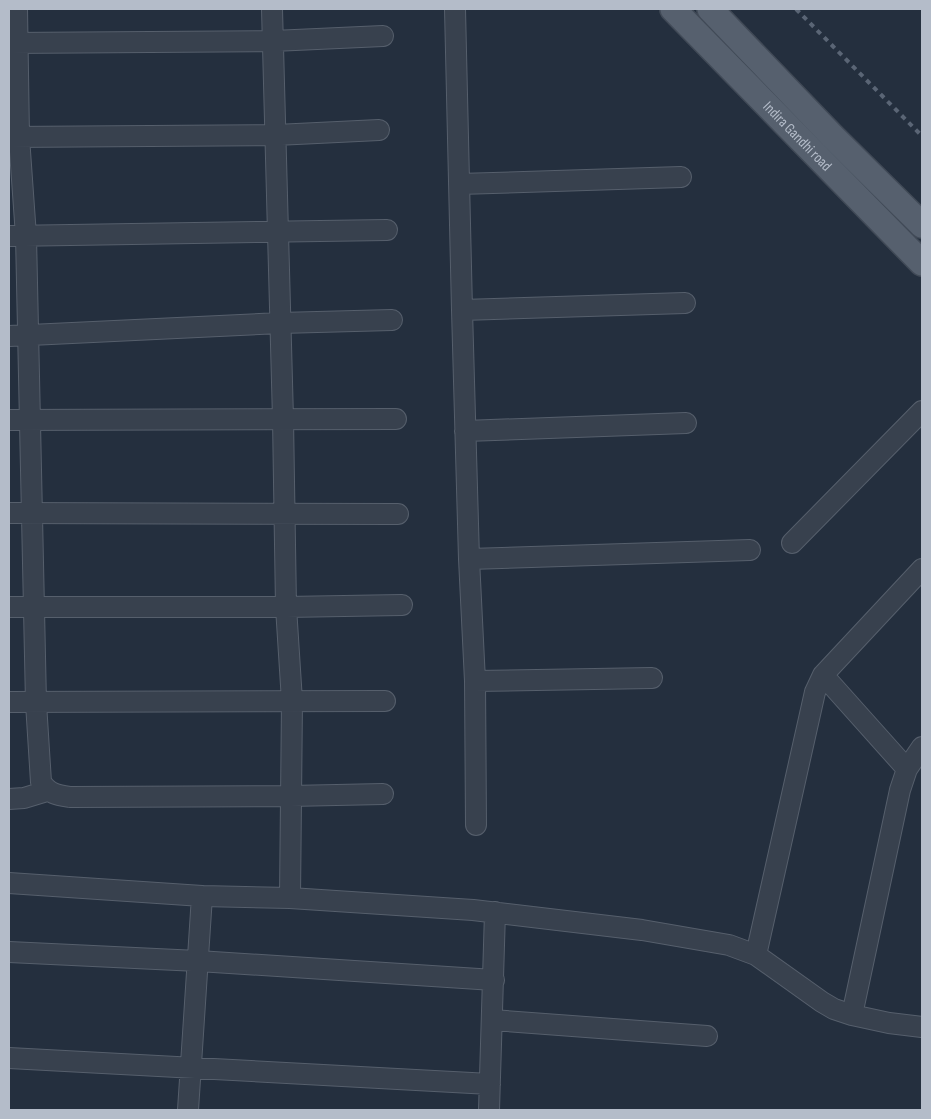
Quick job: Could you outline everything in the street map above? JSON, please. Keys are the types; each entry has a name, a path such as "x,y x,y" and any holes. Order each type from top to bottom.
{"main road":[{"name":"Indira Gandhi road","path":"673,9 922,263"},
{"name":"Indira Gandhi road","path":"720,14 832,136 922,225"}],"street":[{"path":"17,9 13,43 18,236 18,336 31,420 36,703 41,782 47,791 57,795 70,796 384,794"},
{"path":"272,9 286,608 292,701 290,898"},
{"path":"455,9 465,431 475,681 476,825"},
{"path":"13,43 272,42 383,36"},
{"path":"14,137 276,135 379,130"},
{"path":"459,184 681,177"},
{"path":"18,236 387,230"},
{"path":"462,310 685,303"},
{"path":"18,336 280,323 392,320"},
{"path":"792,543 922,411"},
{"path":"9,420 396,419"},
{"path":"465,431 686,423"},
{"path":"9,513 398,514"},
{"path":"469,559 750,550"},
{"path":"756,955 815,692 823,675 922,569"},
{"path":"9,607 286,608 402,605"},
{"path":"823,675 907,769"},
{"path":"475,681 652,678"},
{"path":"9,702 385,701"},
{"path":"852,1015 900,790 907,769 922,747"},
{"path":"9,799 24,798 47,791"},
{"path":"9,883 202,896 290,898 495,912 662,933 729,945 756,955 834,1009 890,1023 922,1027"},
{"path":"188,1110 202,896"},
{"path":"488,1110 495,912"},
{"path":"9,952 198,961 494,980"},
{"path":"492,1020 707,1036"},
{"path":"9,1058 490,1084"}],"railway":[{"path":"796,9 922,136"}]}
